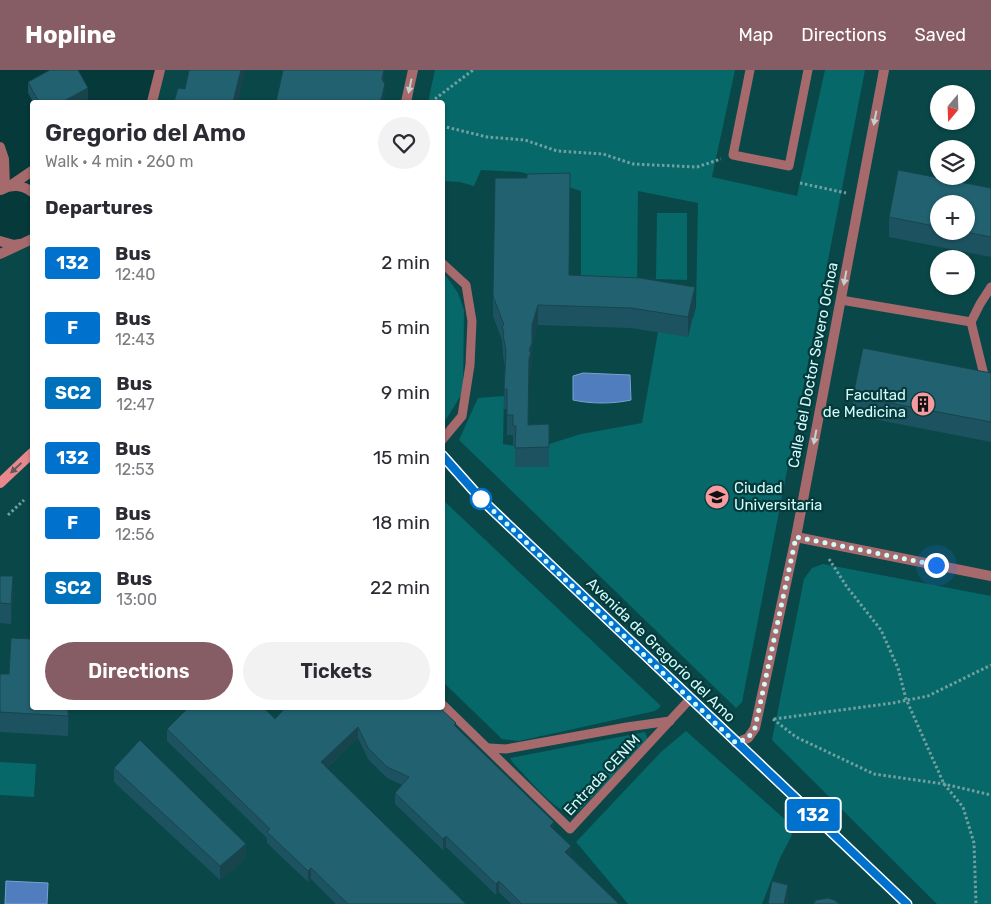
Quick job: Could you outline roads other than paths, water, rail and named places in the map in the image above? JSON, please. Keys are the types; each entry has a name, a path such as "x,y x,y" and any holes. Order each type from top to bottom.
{"street":[{"path":"152,100 160,70"},
{"path":"406,100 413,70"},
{"name":"Calle del Doctor Severo Ochoa","path":"736,743 748,738 755,728 796,537 884,70"},
{"path":"0,147 4,158 5,188"},
{"path":"5,188 30,172"},
{"path":"5,188 20,186 30,191"},
{"path":"0,241 14,245 28,242"},
{"path":"0,254 28,242"},
{"path":"0,483 30,456"},
{"name":"Avenida de Gregorio del Amo","path":"445,458 483,501 907,904"},
{"path":"796,537 991,576"}],"lane":[{"path":"750,70 733,155 789,166 808,70"},
{"path":"445,266 466,285 472,321 470,365 462,416 445,436"},
{"path":"985,379 971,322 991,287"},
{"path":"841,300 971,322"},
{"name":"Entrada CENIM","path":"445,707 570,829 690,699"},
{"name":"Entrada CENIM","path":"489,748 506,750 627,727 670,722"}],"place":[{"name":"Facultad de Medicina","path":"923,404"},
{"name":"Ciudad Universitaria","path":"717,497"}]}
